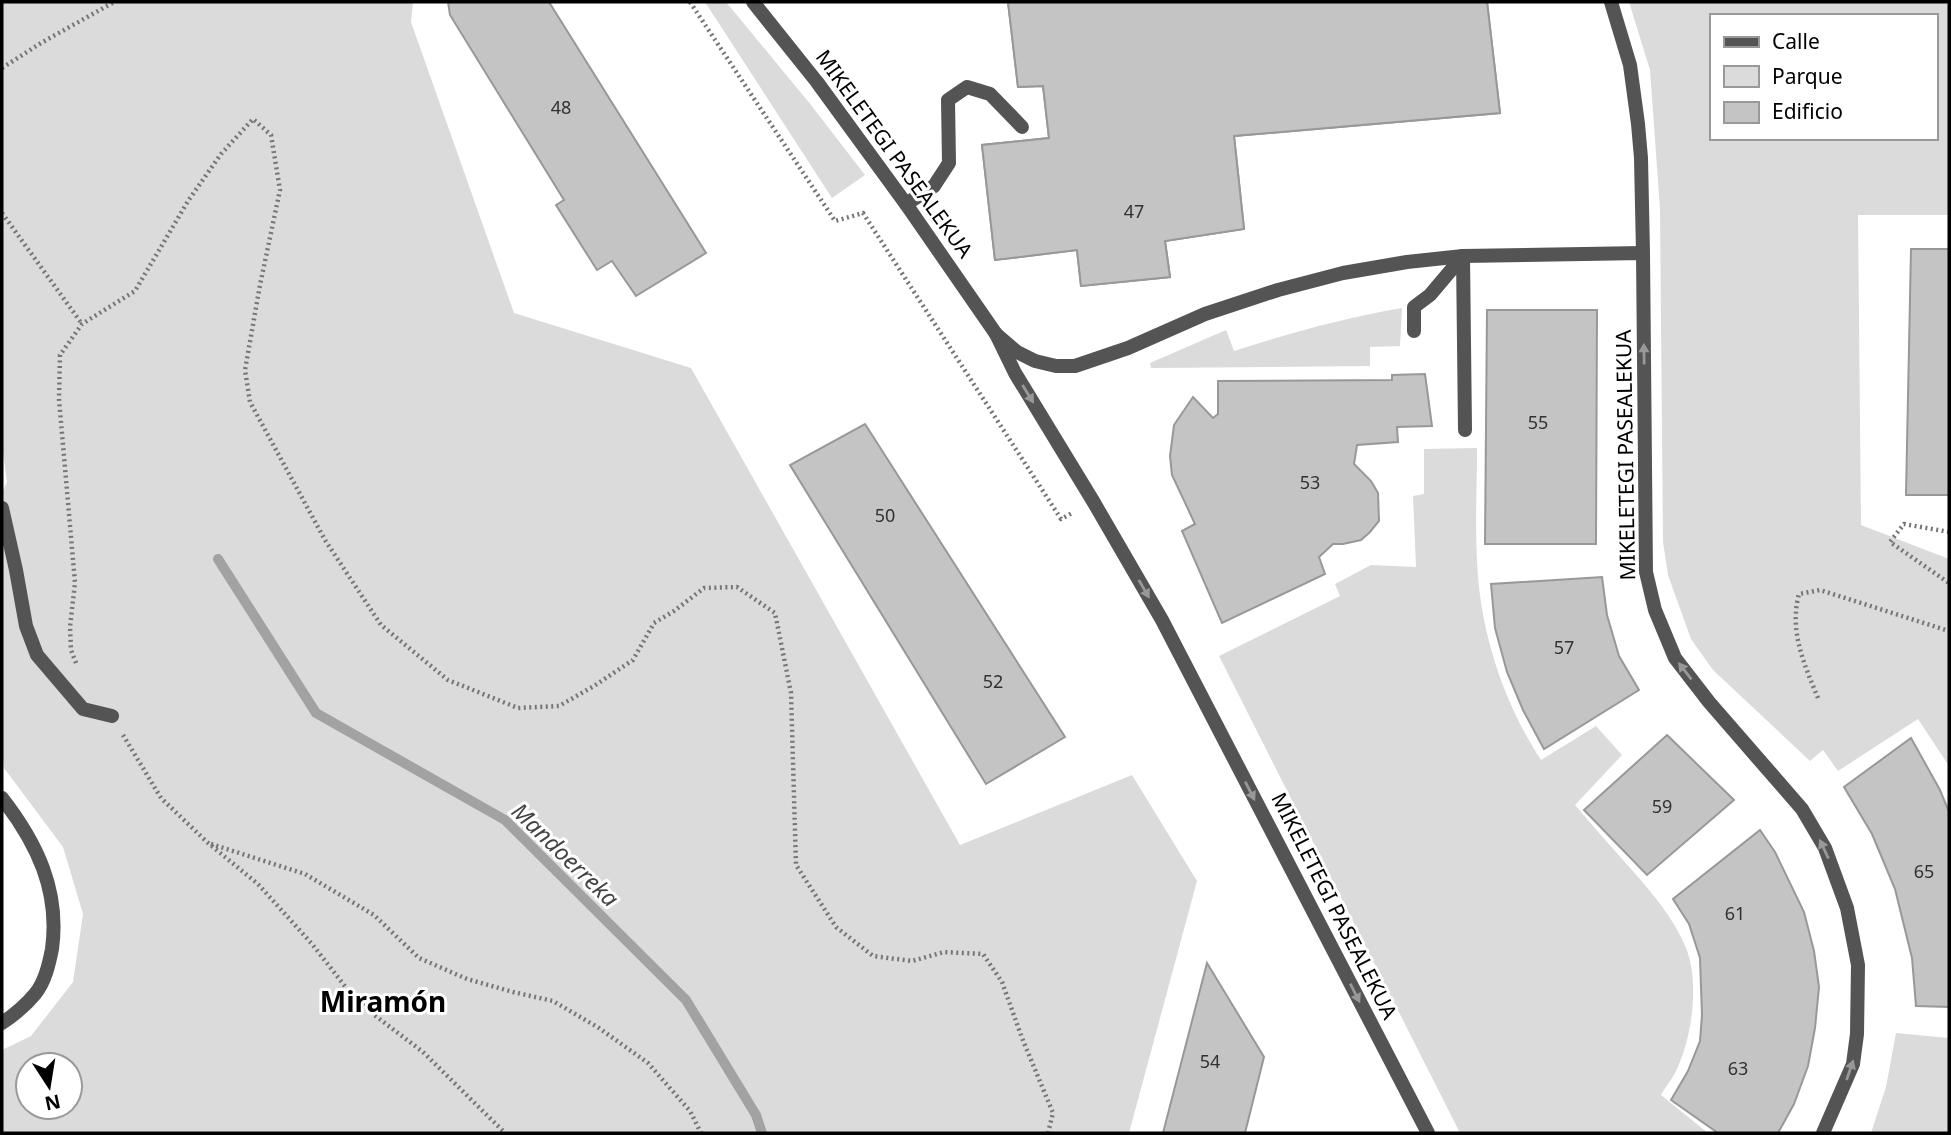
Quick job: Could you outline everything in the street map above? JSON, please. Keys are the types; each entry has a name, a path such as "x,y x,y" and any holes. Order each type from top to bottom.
{"street":[{"name":"MIKELETEGI PASEALEKUA","path":"753,2 817,82 996,334 1015,373 1162,620 1428,1133"},
{"name":"MIKELETEGI PASEALEKUA","path":"1611,2 1630,65 1641,159 1646,572 1655,610 1675,658 1709,702 1802,809 1825,848 1847,908 1858,965 1857,1034 1853,1064 1823,1133"},
{"path":"906,204 934,186 949,163 948,100 967,87 990,94 1022,127"},
{"name":"MIKELETEGI PASEALEKUA","path":"996,334 1017,352 1035,361 1056,366 1075,366 1128,348 1205,314 1278,290 1343,273 1463,256 1643,253"},
{"path":"1414,331 1414,307 1430,295 1463,256"},
{"path":"1463,256 1465,430"},
{"path":"2,508 26,626 37,655 83,709 111,716"},
{"path":"2,798 19,821 40,862 52,897 54,932 49,966 36,993 2,1023"}],"path":[{"path":"2,68 114,2"},
{"path":"691,2 835,221 863,212 1061,519 1093,500"},
{"path":"79,670 71,650 70,627 75,583 59,399 60,355 82,324 135,291 188,201 221,154 253,119 271,135 280,190 245,370 250,402 325,540 381,625 448,680 518,708 559,706 633,660 654,623 704,588 737,587 775,613 791,693 796,865 836,927 873,956 912,961 944,952 983,954 1002,982 1053,1113 1048,1133"},
{"path":"2,213 82,324"},
{"path":"1949,532 1904,524 1890,542 1949,583"},
{"path":"1818,698 1799,652 1796,608 1800,594 1820,590 1949,631"},
{"path":"111,716 161,798 207,842 258,884 312,944 351,994 423,1052 505,1133"},
{"path":"207,842 305,874 374,915 419,958 467,979 553,1001 599,1028 648,1063 690,1111 701,1133"}],"green space":[{"path":"2,2 413,2 411,22 514,313 691,368 960,845 1132,775 1197,881 1129,1133 2,1133 2,1050 31,1036 73,982 83,914 63,847 4,768 2,493 7,482 2,444"},
{"path":"705,2 726,2 865,175 832,198"},
{"path":"1629,2 1949,2 1949,215 1858,215 1861,525 1949,559 1949,766 1918,719 1838,771 1823,750 1810,761 1713,670 1691,639 1668,575 1663,542 1660,209 1650,70"},
{"path":"1402,308 1400,346 1370,347 1370,366 1151,368 1150,363 1226,330 1234,351 1317,326"},
{"path":"1477,448 1476,533 1479,587 1496,665 1515,714 1541,760 1596,726 1622,755 1575,805 1669,916 1686,948 1693,977 1690,1028 1681,1060 1661,1095 1708,1133 1460,1133 1219,656 1340,596 1335,584 1371,565 1416,567 1413,496 1424,494 1424,449"},
{"path":"1896,1033 1949,1038 1949,1133 1871,1133 1886,1087"}],"building":[{"path":"448,2 549,2 706,253 636,296 612,261 597,270 556,205 564,200 450,15"},
{"path":"1008,2 1063,2 1071,79 1168,68 1161,2 1229,2 1235,69 1300,63 1294,2 1487,2 1500,113 1234,136 1244,229 1165,241 1170,277 1081,286 1077,250 995,260 982,145 1049,138 1043,86 1018,87"},
{"path":"1008,2 1487,2 1500,113 1234,136 1244,229 1165,241 1170,277 1081,286 1077,250 995,260 982,145 1049,138 1043,86 1018,87"},
{"path":"1911,249 1949,249 1949,495 1906,495"},
{"path":"1487,310 1597,310 1596,544 1485,544"},
{"path":"1425,374 1432,426 1397,427 1398,442 1357,445 1354,464 1371,481 1378,493 1379,521 1361,540 1333,544 1319,557 1325,574 1222,623 1182,531 1195,524 1172,475 1170,456 1174,425 1193,397 1213,418 1218,414 1218,381 1392,380 1392,375"},
{"path":"865,424 1065,737 986,784 790,465"},
{"path":"1602,577 1607,615 1619,656 1639,690 1544,749 1507,672 1495,628 1491,584"},
{"path":"1667,735 1734,800 1647,875 1584,810"},
{"path":"1911,738 1949,812 1949,1007 1916,1006 1912,958 1895,889 1872,834 1844,787"},
{"path":"1760,830 1775,852 1804,912 1814,951 1819,987 1815,1028 1808,1066 1794,1104 1778,1133 1718,1133 1671,1100 1688,1071 1700,1041 1702,1015 1700,958 1689,924 1673,899"},
{"path":"1207,963 1264,1057 1245,1133 1163,1133"}],"waterway":[{"name":"Mandoerreka","path":"218,559 316,713 505,820 686,1000 756,1115 762,1133"}],"district":[{"name":"Miramón","path":"383,1002"}]}
